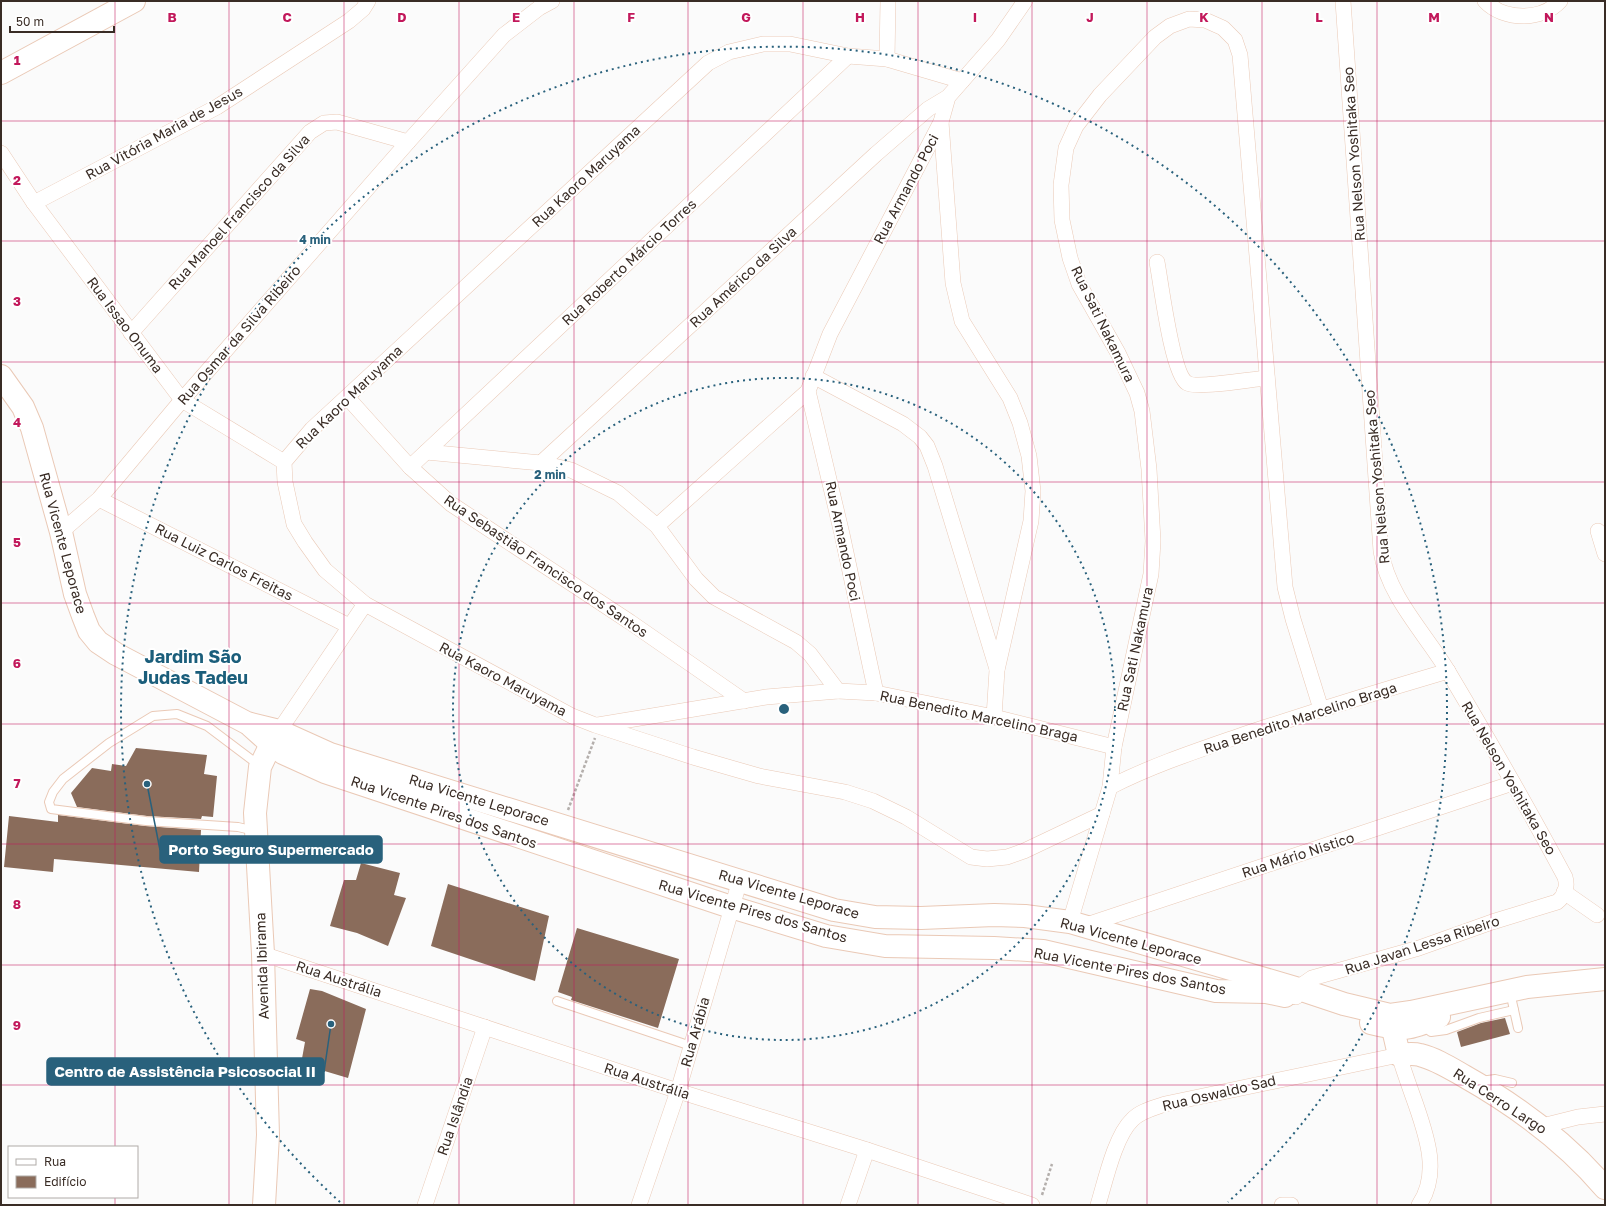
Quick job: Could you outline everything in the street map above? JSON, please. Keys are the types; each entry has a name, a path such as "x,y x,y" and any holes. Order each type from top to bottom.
{"main road":[{"path":"1,73 134,1"},
{"name":"Rua Vicente Leporace","path":"1,376 23,407 32,428 61,532 78,601 89,631 98,642 116,654 275,738 834,910 874,917 921,918 994,915 1025,916 1077,924 1224,967 1297,994 1344,1004 1391,1022"},
{"name":"Avenida Ibirama","path":"264,1205 268,1134 263,954 255,813 260,767 275,738"},
{"name":"Rua Vicente Pires dos Santos","path":"275,738 283,752 329,774 731,907 826,936 874,944 1044,952 1216,991 1297,994"},
{"path":"1216,991 1226,987 1228,976 1224,967"},
{"path":"1399,1055 1391,1022 1452,1012 1479,997 1512,1000 1551,984 1605,979"},
{"name":"Rua Cerro Largo","path":"1399,1055 1412,1054 1429,1058 1477,1083 1542,1126 1590,1170 1605,1188"}],"street":[{"name":"Rua Vitória Maria de Jesus","path":"34,203 217,107 349,21 363,9 368,1"},
{"name":"Rua Osmar da Silva Ribeiro","path":"61,532 99,499 182,400 408,142 504,35 539,8 552,1"},
{"path":"887,59 888,1"},
{"name":"Rua Armando Poci","path":"657,526 808,391 830,334 941,122 948,97 998,40 1025,1"},
{"name":"Rua Nelson Yoshitaka Seo","path":"1343,1 1383,566 1408,613 1448,671 1513,783 1564,877 1566,886 1560,897"},
{"path":"1485,1 1488,5 1504,13 1522,16 1540,14 1560,1"},
{"name":"Rua Sati Nakamura","path":"1077,924 1102,814 1110,787 1114,747 1151,574 1153,541 1146,434 1142,411 1137,392 1118,353 1080,284 1070,258 1062,220 1060,185 1066,148 1076,126 1100,95 1155,37 1170,26 1189,19 1205,20 1224,28 1235,40 1240,55 1285,587 1293,619 1321,709"},
{"name":"Rua Kaoro Maruyama","path":"962,81 887,59 848,56 790,44 764,44 729,52 708,63 312,429 284,462 284,482 294,524 305,542 326,570 364,604 549,704 597,726 693,757 759,776 845,792 873,801 906,817 971,857 987,859 1007,857 1024,851 1102,814"},
{"name":"Rua Roberto Márcio Torres","path":"410,466 848,56"},
{"name":"Rua Américo da Silva","path":"541,463 876,154 928,109 948,97"},
{"name":"Rua Manoel Francisco da Silva","path":"131,333 310,132 324,123 337,122 408,142"},
{"path":"941,122 953,283 962,321 1010,398 1020,423 1029,456 1033,491 1031,521 997,670 994,717"},
{"name":"Rua Issao Onuma","path":"1,153 34,203 182,400 284,462"},
{"path":"1157,262 1173,354 1180,375 1187,383 1199,385 1267,378"},
{"path":"813,376 903,424 920,437 927,446 935,466 997,670"},
{"name":"Rua Armando Poci","path":"808,391 842,534 876,693"},
{"name":"Rua Sebastião Francisco dos Santos","path":"347,397 410,466 451,504 630,622 744,701"},
{"path":"426,452 541,463 571,470 618,493 657,526 696,580 714,597 796,642 810,654 838,692"},
{"name":"Rua Luiz Carlos Freitas","path":"99,499 349,626"},
{"path":"1598,531 1605,554"},
{"path":"275,738 364,604"},
{"path":"984,625 993,626 1001,624 1009,619"},
{"name":"Rua Benedito Marcelino Braga","path":"1110,787 1138,772 1321,709 1448,671"},
{"name":"Rua Benedito Marcelino Braga","path":"597,726 781,695 838,692 876,693 994,717 1114,747"},
{"name":"Rua Mário Nistico","path":"1077,924 1513,783"},
{"name":"Rua Arábia","path":"639,1205 678,1092 740,880"},
{"path":"1560,897 1597,915"},
{"name":"Rua Javan Lessa Ribeiro","path":"1297,994 1312,978 1419,948 1560,897"},
{"name":"Rua Austrália","path":"263,954 678,1092 1036,1202"},
{"name":"Rua Islândia","path":"426,1205 486,1027"},
{"path":"1399,1055 1426,1136 1430,1156 1430,1177 1425,1196 1419,1205"},
{"name":"Rua Oswaldo Sad","path":"1098,1205 1116,1146 1131,1120 1141,1113 1165,1104 1399,1055"},
{"path":"1542,1126 1578,1117 1605,1114"},
{"path":"848,1205 867,1150"},
{"path":"1282,1205 1291,1205"}],"lane":[{"path":"255,831 238,827 146,821 51,809 49,802 53,792 62,780 109,743 153,716 177,714 207,726 260,767"},
{"path":"1420,1018 1431,1032 1446,1030 1479,1018 1512,1000 1518,1028"},
{"path":"557,1001 691,1046"},
{"path":"1477,1083 1485,1080 1495,1080 1512,1083"}],"path":[{"path":"563,826 597,726"},
{"path":"1036,1202 1052,1164"}],"building":[{"path":"136,748 207,755 204,774 217,776 213,817 202,816 201,819 147,816 77,807 71,793 92,768 111,771 112,764 126,766"},
{"path":"58,815 145,826 201,830 199,872 54,859 53,872 4,867 9,816 58,822"},
{"path":"361,863 400,873 394,895 406,898 388,946 357,933 330,926 344,880 356,880"},
{"path":"448,884 549,916 535,981 431,946"},
{"path":"577,928 679,959 658,1028 571,1000 572,997 558,992"},
{"path":"310,989 322,991 366,1009 348,1078 301,1064 305,1042 296,1039"},
{"path":"1505,1018 1510,1034 1461,1047 1457,1032 1481,1023"}],"place":[{"name":"Porto Seguro Supermercado","path":"147,784"},
{"name":"Centro de Assistência Psicosocial II","path":"331,1024"}],"district":[{"name":"Jardim São Judas Tadeu","path":"193,667"}]}
